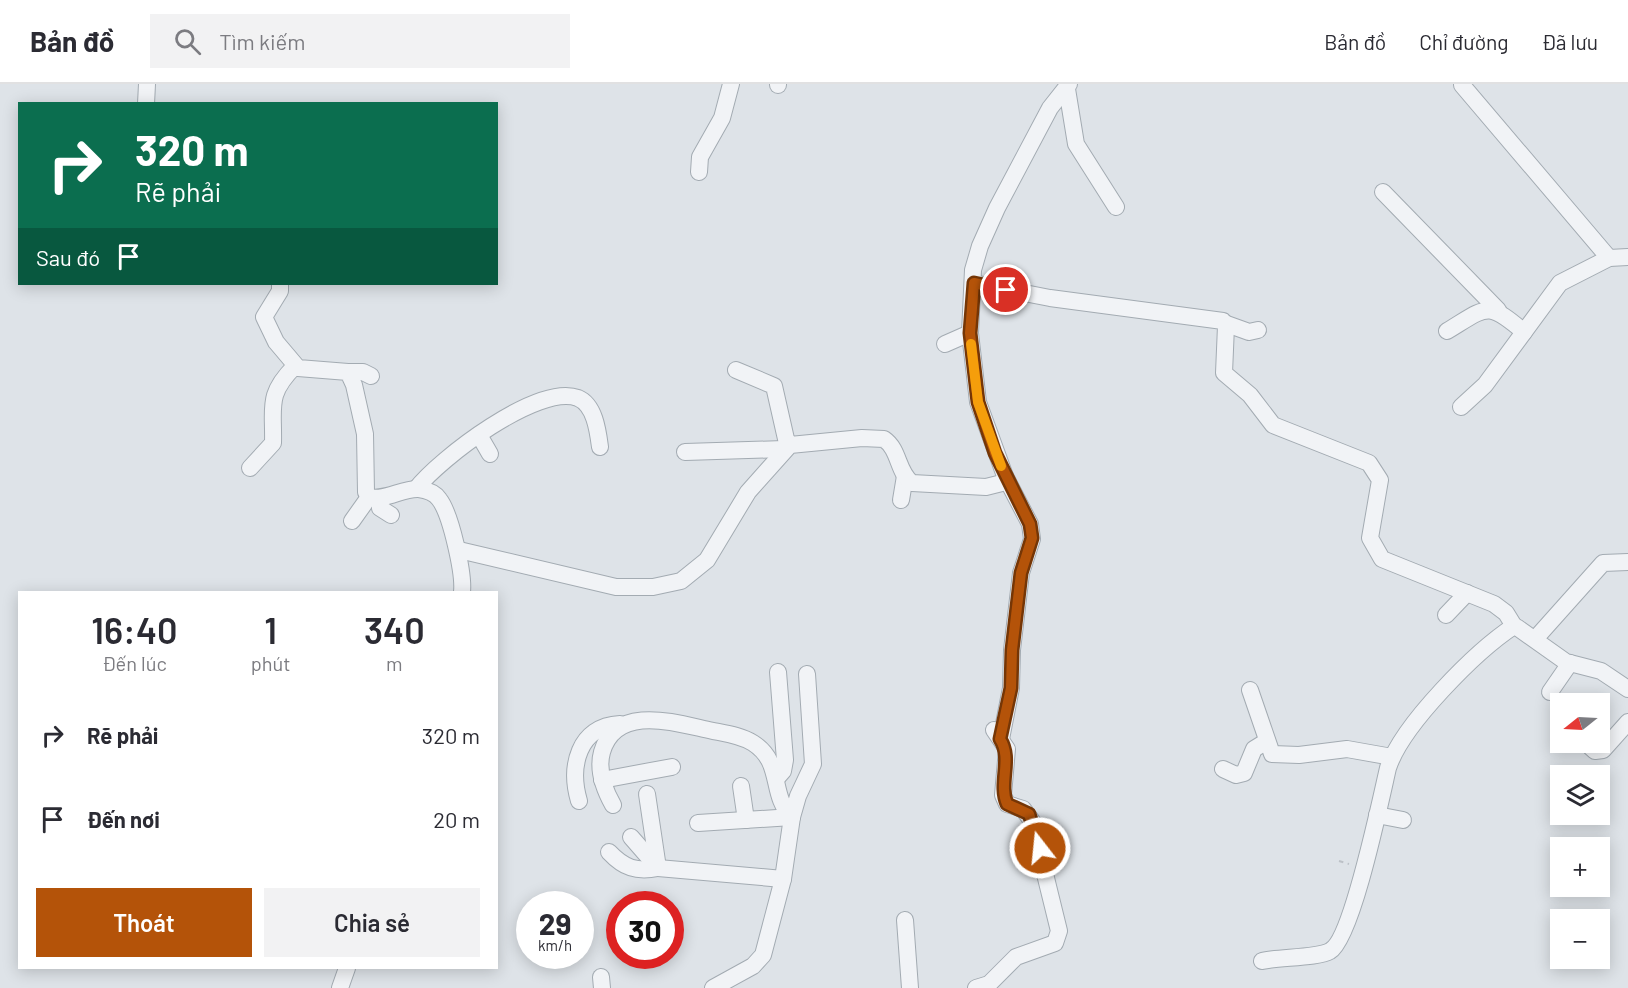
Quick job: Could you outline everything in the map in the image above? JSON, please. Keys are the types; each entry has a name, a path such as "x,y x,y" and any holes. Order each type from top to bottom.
{"street":[{"path":"146,102 147,84"},
{"path":"699,172 700,157 722,118 731,84"},
{"path":"1462,85 1610,258"},
{"path":"1068,86 1076,144 1116,207"},
{"path":"976,988 990,984 1016,957 1055,943 1059,937 1032,821 1023,809 1007,804 1003,795 1007,749 997,735 1011,688 1017,600 1021,573 1032,538 1030,524 1005,476 978,402 970,333 973,270 980,246 997,208 1056,97 1068,86"},
{"path":"1383,192 1498,310 1524,332"},
{"path":"1461,407 1485,385 1560,283 1610,258 1628,257"},
{"path":"974,283 1050,298 1224,323 1249,332 1258,330"},
{"path":"280,285 280,291 264,317 276,342 295,366 304,369 363,372 371,376"},
{"path":"1472,336 1452,328 1478,312 1487,309 1498,310"},
{"path":"1224,323 1224,372 1250,395 1267,420 1368,463 1378,473 1380,480 1370,538 1382,559 1500,608 1514,626 1536,638 1570,663 1601,671 1628,689"},
{"path":"945,344 970,333"},
{"path":"249,468 273,443 273,397 295,366"},
{"path":"459,550 616,587 653,587 681,581 707,560 748,492 787,447 774,386 736,370"},
{"path":"348,372 354,386 365,434 364,488 375,498 380,508 391,515"},
{"path":"416,489 478,435 513,412 535,403 564,397 576,398 583,402 591,413 600,447"},
{"path":"478,435 490,454"},
{"path":"685,452 787,447 862,438 884,439 895,450 905,476 901,500"},
{"path":"905,476 917,485 958,484 986,487 1002,483 1005,476"},
{"path":"352,521 375,498 416,489 427,490 439,499 459,550 462,591"},
{"path":"1536,638 1603,563 1628,562"},
{"path":"1446,615 1467,593"},
{"path":"1262,961 1325,953 1338,944 1358,889 1392,757 1424,711 1470,662 1514,626"},
{"path":"1550,692 1570,663"},
{"path":"776,780 783,771 785,760 778,672"},
{"path":"717,987 753,966 763,955 783,879 792,818 798,796 813,764 807,674"},
{"path":"1250,690 1270,751 1275,754 1312,754 1347,749 1392,757"},
{"path":"579,801 574,785 575,763 582,743 598,729 652,720 741,737 766,753 772,763 782,805 792,818"},
{"path":"1610,742 1628,722"},
{"path":"613,805 602,780 600,760 609,735 621,724"},
{"path":"1223,769 1236,775 1244,773 1254,749 1267,741"},
{"path":"602,780 672,767"},
{"path":"741,786 746,820"},
{"path":"647,794 652,844 658,868"},
{"path":"1377,816 1403,820"},
{"path":"698,823 792,818"},
{"path":"631,837 658,868"},
{"path":"609,852 620,864 631,869 658,868 783,879"},
{"path":"905,920 909,988"},
{"path":"340,988 347,969"}],"slow traffic":[{"path":"971,344 982,420 1001,466"}],"route":[{"path":"1006,290 974,283 970,333 974,376 982,420 1005,476 1030,524 1032,538 1021,573 1012,650 1011,688 1000,739 1007,749 1003,795 1007,804 1023,809 1029,814 1040,848"}]}
